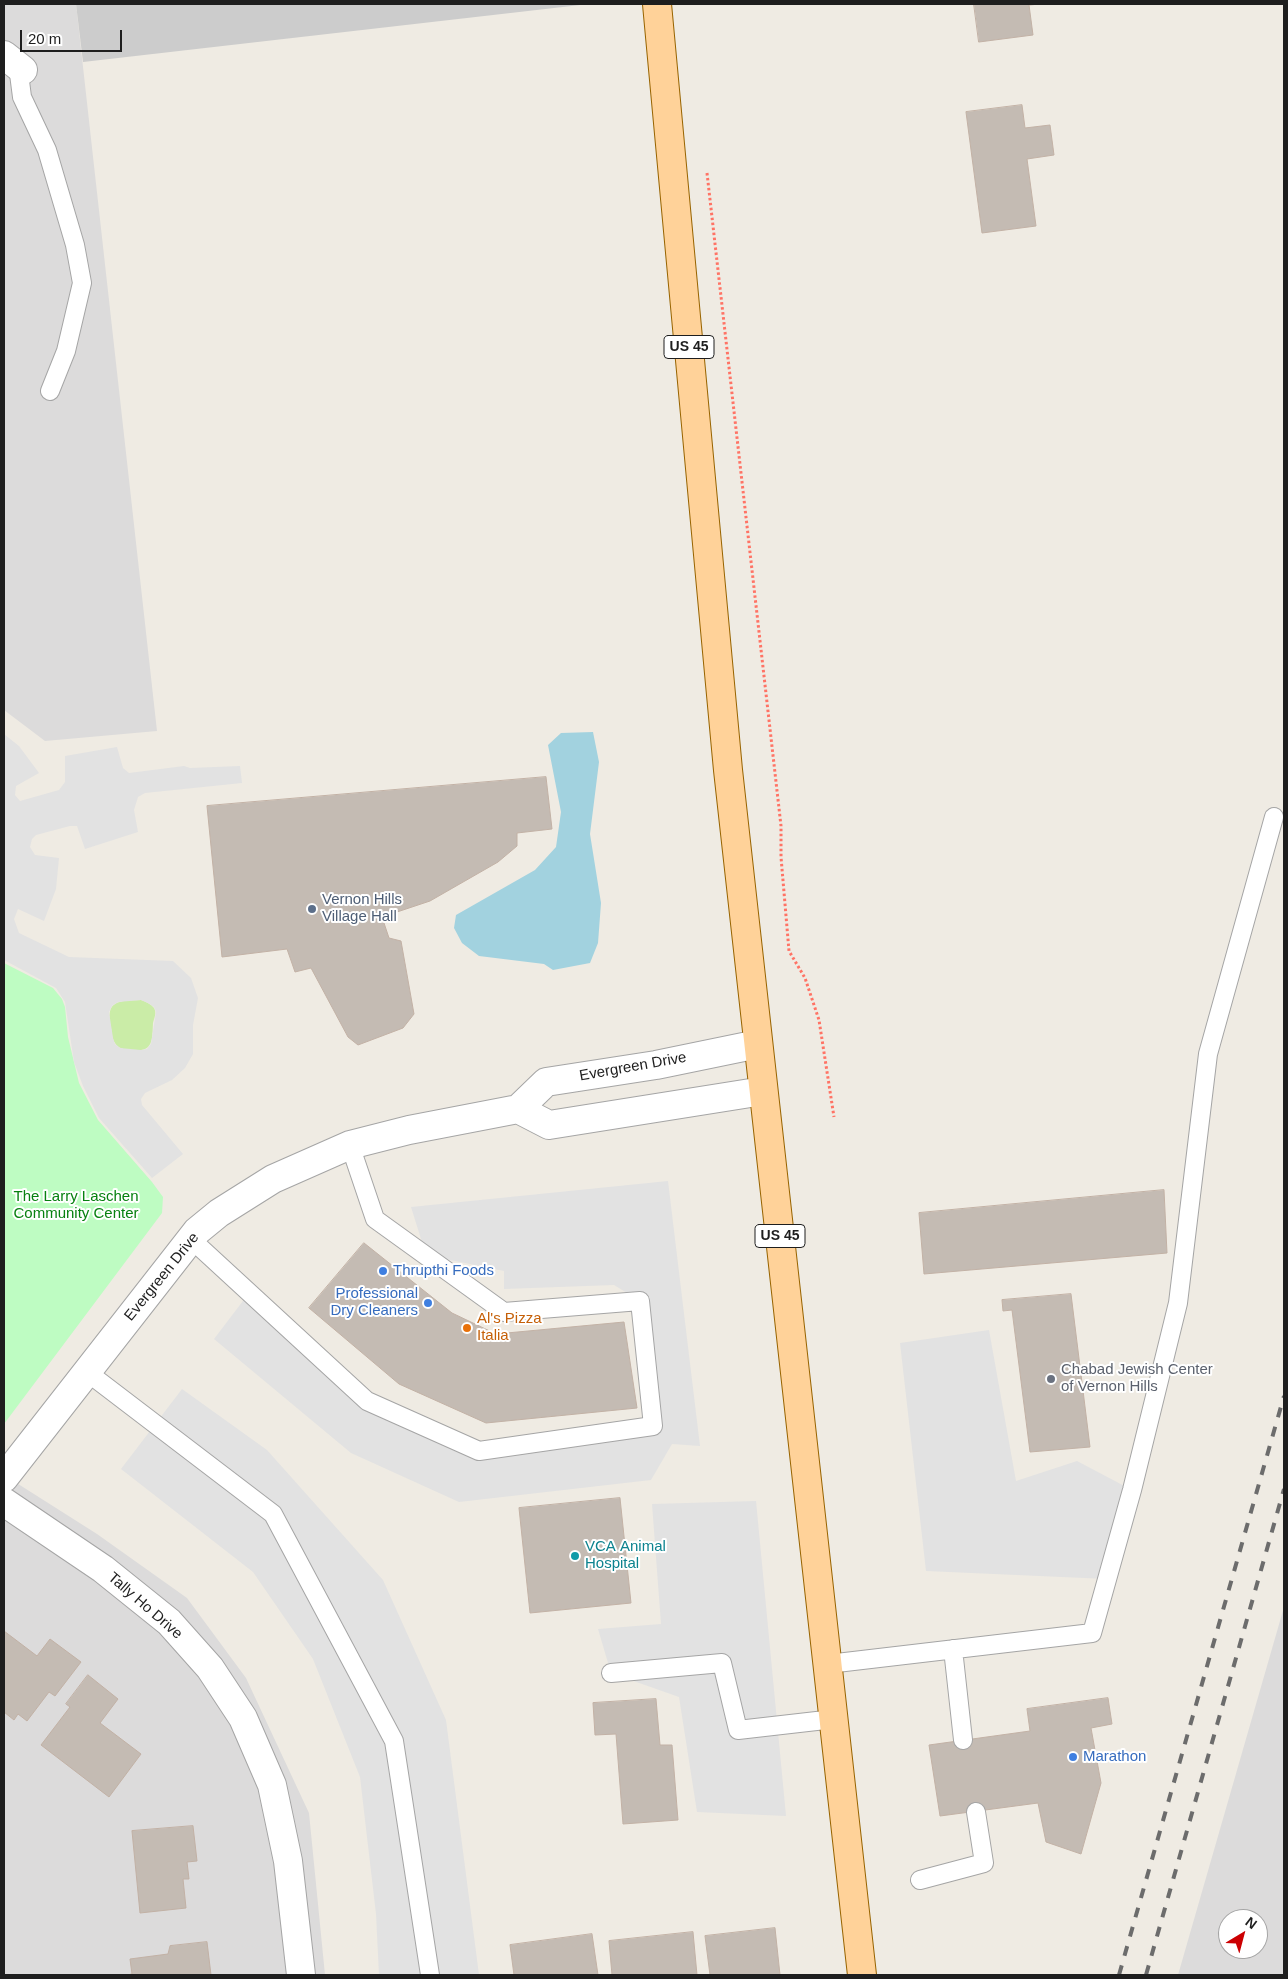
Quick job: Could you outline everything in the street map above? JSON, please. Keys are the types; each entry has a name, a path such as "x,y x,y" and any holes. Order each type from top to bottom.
{"main road":[{"name":"US 45","path":"657,4 728,770 862,1975"}],"street":[{"name":"Evergreen Drive","path":"4,1478 197,1231 219,1213 273,1179 350,1145 409,1130 518,1109 546,1082 656,1064 758,1044"},
{"path":"518,1109 549,1125 764,1091"},
{"name":"Tally Ho Drive","path":"4,1502 103,1569 169,1622 210,1668 243,1718 272,1785 288,1861 301,1975"}],"lane":[{"path":"15,64 22,97 47,150 75,244 82,283 66,351 50,391"},
{"path":"828,1664 1092,1633 1132,1490 1178,1303 1208,1054 1274,817"},
{"path":"191,1239 367,1401 479,1452 653,1426 640,1301 504,1312 375,1219 350,1145"},
{"path":"87,1372 273,1514 394,1741 430,1975"},
{"path":"953,1649 963,1740"},
{"path":"611,1673 722,1663 738,1730 834,1719"},
{"path":"920,1880 984,1863 976,1812"}],"path":[{"path":"706,167 781,826 781,857 789,951 805,978 819,1020 834,1118"}],"shaded area":[{"path":"4,4 76,4 157,731 45,741 4,710"},
{"path":"76,4 589,4 83,62"},
{"path":"4,734 19,746 39,773 16,786 15,795 20,801 59,790 65,782 65,756 117,747 123,768 129,773 184,766 190,768 240,766 242,783 145,793 138,797 134,810 138,832 85,849 77,826 70,826 36,835 32,839 30,847 35,855 59,858 56,889 44,921 18,909 14,919 19,933 69,957 173,961 191,978 198,998 193,1025 193,1054 185,1068 172,1080 145,1093 141,1099 142,1105 183,1154 152,1178 99,1118 83,1086 74,1062 65,1002 56,988 4,960","holes":["141,1000 154,1007 156,1012 151,1044 147,1049 141,1050 120,1048 115,1044 113,1038 109,1012 112,1006 118,1002"]},
{"path":"668,1181 700,1446 672,1444 651,1480 459,1502 351,1453 214,1339 249,1293 367,1401 479,1451 653,1427 640,1301 614,1285 504,1289 504,1271 426,1255 411,1207"},
{"path":"989,1330 1016,1481 1077,1461 1132,1490 1107,1579 926,1571 900,1343"},
{"path":"182,1389 267,1450 383,1580 446,1720 479,1975 379,1975 376,1914 360,1777 313,1659 253,1572 121,1469"},
{"path":"4,1475 97,1534 187,1598 246,1678 309,1813 325,1975 4,1975"},
{"path":"756,1501 786,1816 697,1812 679,1697 611,1673 598,1629 661,1624 652,1504"},
{"path":"1284,1607 1284,1975 1178,1975"}],"green space":[{"name":"The Larry Laschen Community Center","path":"4,963 53,988 62,999 65,1007 68,1037 79,1083 98,1120 163,1197 162,1213 4,1424"},
{"path":"141,1000 150,1004 155,1010 150,1045 147,1048 136,1051 121,1048 115,1043 112,1036 110,1012 112,1007 120,1002"}],"water":[{"path":"593,732 599,762 590,834 601,903 598,943 590,963 553,970 544,964 479,956 462,943 454,928 456,915 535,870 556,847 561,812 548,745 561,733"}],"building":[{"path":"974,4 1040,4 1029,5 1033,35 979,42"},
{"path":"1022,105 1025,128 1050,125 1054,155 1027,159 1036,226 982,233 966,112"},
{"name":"Vernon Hills Village Hall","path":"546,777 552,829 517,833 517,846 498,862 430,901 382,917 389,938 401,941 414,1014 403,1028 358,1045 348,1037 311,968 295,972 287,949 222,957 207,806"},
{"path":"1164,1190 1167,1253 924,1274 919,1213"},
{"path":"364,1243 452,1313 496,1334 624,1322 637,1408 486,1423 399,1384 309,1308"},
{"name":"Chabad Jewish Center of Vernon Hills","path":"1071,1294 1090,1447 1030,1452 1012,1310 1003,1311 1002,1300"},
{"name":"VCA Animal Hospital","path":"620,1498 631,1603 530,1613 519,1508"},
{"path":"4,1631 37,1656 50,1639 81,1662 55,1696 49,1692 27,1721 18,1714 14,1720 4,1712"},
{"path":"88,1675 118,1699 100,1723 141,1754 109,1797 41,1745 70,1707 66,1704"},
{"name":"Marathon","path":"1108,1698 1112,1724 1091,1728 1101,1783 1081,1854 1046,1842 1038,1803 940,1816 929,1745 1030,1731 1027,1709"},
{"path":"656,1699 660,1745 672,1745 678,1820 623,1824 616,1734 595,1735 593,1703"},
{"path":"193,1826 197,1861 187,1862 189,1879 183,1879 186,1908 140,1913 132,1831"},
{"path":"775,1928 780,1975 710,1975 705,1936"},
{"path":"693,1932 697,1975 612,1975 609,1941"},
{"path":"592,1934 598,1975 514,1975 510,1945"},
{"path":"207,1942 211,1975 127,1975 132,1974 130,1959 168,1954 170,1946"}],"railway":[{"path":"1119,1975 1284,1396"},
{"path":"1146,1975 1284,1489"}],"place":[{"name":"Vernon Hills Village Hall","path":"312,909"},
{"name":"Thrupthi Foods","path":"383,1271"},
{"name":"Professional Dry Cleaners","path":"428,1303"},
{"name":"Al's Pizza Italia","path":"467,1328"},
{"name":"Chabad Jewish Center of Vernon Hills","path":"1051,1379"},
{"name":"VCA Animal Hospital","path":"575,1556"},
{"name":"Marathon","path":"1073,1757"}]}
